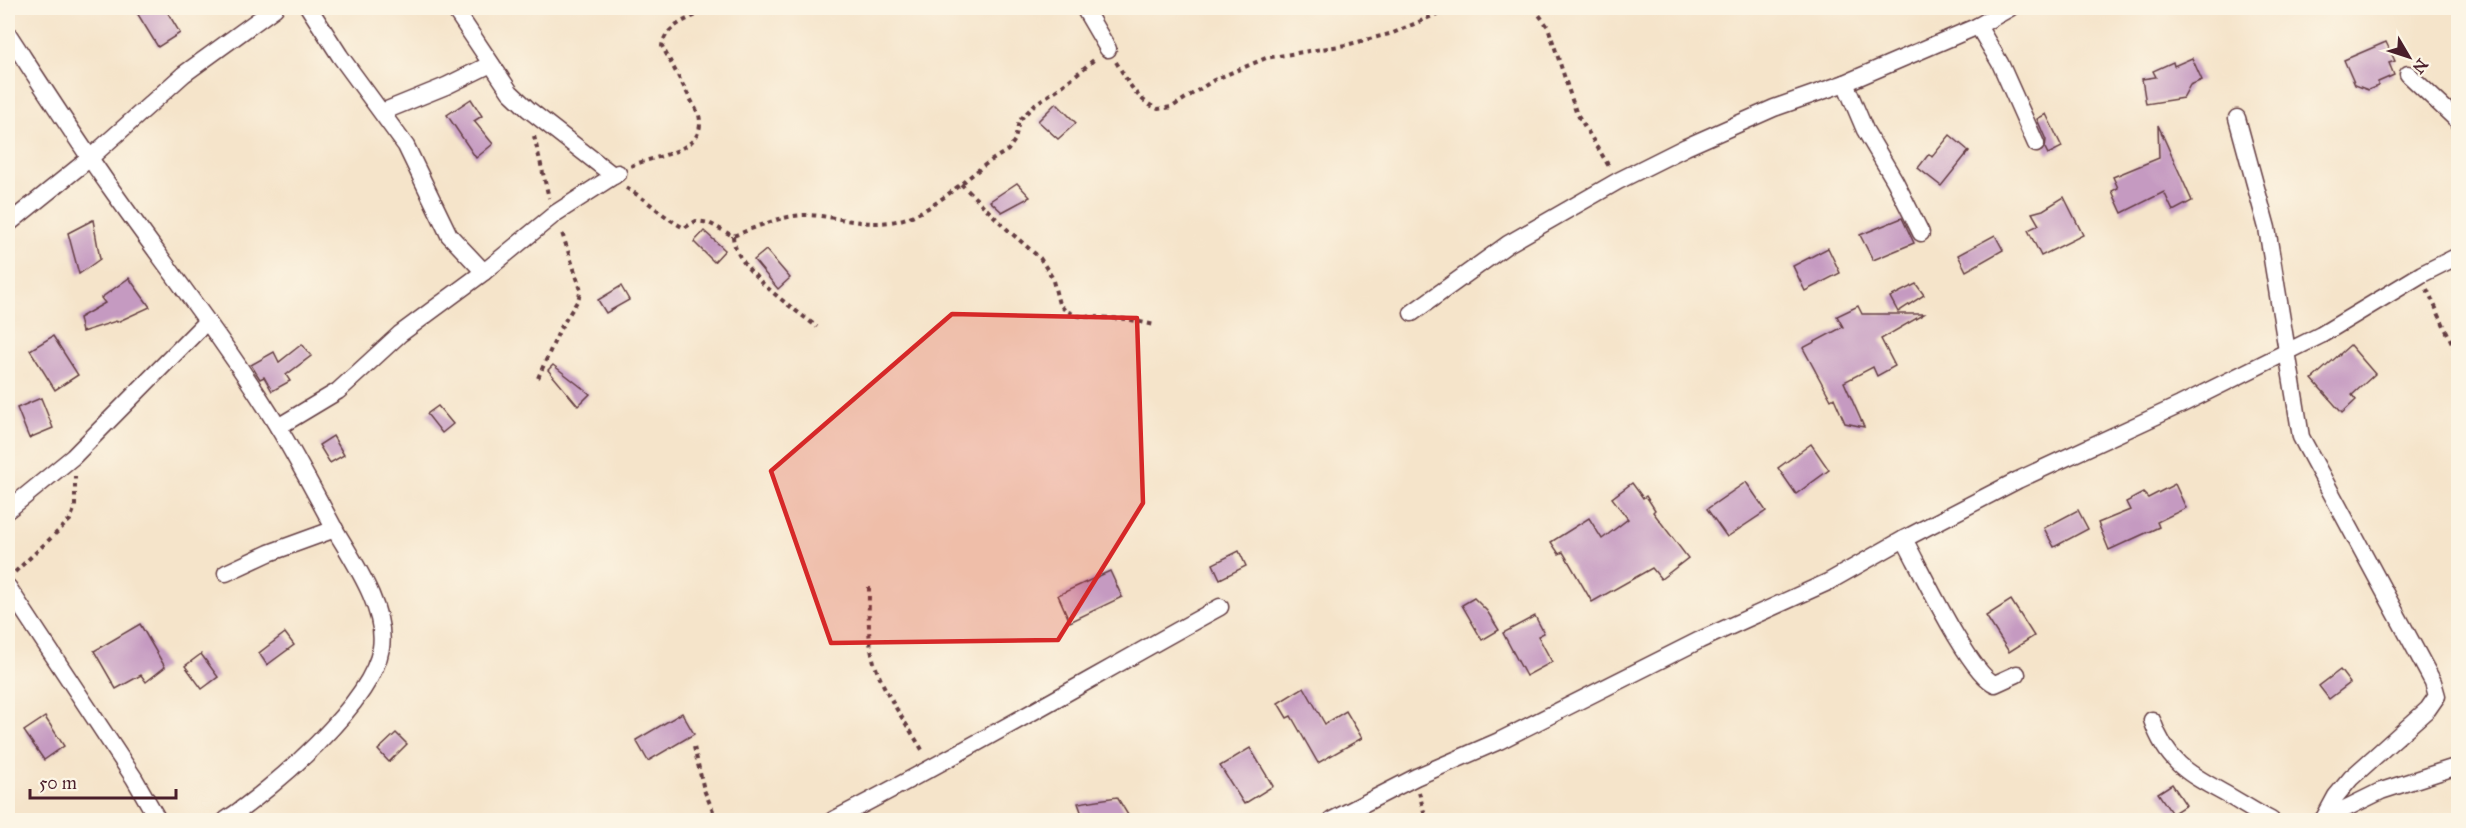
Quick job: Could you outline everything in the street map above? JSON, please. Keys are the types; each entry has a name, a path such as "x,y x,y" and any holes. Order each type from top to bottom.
{"street":[{"path":"8,224 90,158 184,74 275,8"},
{"path":"309,8 340,56 406,146 449,236 484,272"},
{"path":"278,427 338,391 400,334 484,272 556,213 614,176 528,109 510,92 454,8"},
{"path":"1084,8 1107,49"},
{"path":"1412,313 1508,244 1618,181 1686,147 1774,108 1845,83 1978,26 2010,8"},
{"path":"1978,26 2000,63 2036,144"},
{"path":"8,34 90,158 177,283 207,321 278,427 363,579 381,627 381,647 376,664 367,682 345,711 311,750 271,786 226,820"},
{"path":"382,112 446,87 491,63"},
{"path":"2408,74 2458,121"},
{"path":"1845,83 1865,130 1900,189 1921,233"},
{"path":"2237,118 2267,228 2301,436 2416,651 2437,696 2428,709 2350,778 2336,796 2323,820"},
{"path":"1332,820 1416,777 1499,741 1700,640 1827,582 2018,480 2169,410 2321,335 2422,274 2458,256"},
{"path":"8,510 73,457 207,321"},
{"path":"226,573 269,553 335,529"},
{"path":"1904,539 1940,609 1982,676 1995,684 2017,674"},
{"path":"8,587 134,778 158,820"},
{"path":"833,820 934,769 1069,690 1220,608"},
{"path":"2152,720 2157,735 2176,764 2205,784 2271,820"},
{"path":"2323,820 2381,791 2458,766"}],"path":[{"path":"711,8 672,28 664,37 662,46 699,116 701,122 698,133 686,147 640,162 614,176 669,220 684,228 696,220 709,223 733,236 772,221 801,215 824,216 867,224 897,221 913,215 1008,150 1015,140 1019,121 1035,104 1061,87 1107,49 1125,81 1140,99 1158,109 1172,107 1214,80 1266,58 1346,45 1393,33 1451,8"},
{"path":"1534,8 1548,27 1576,112 1618,181"},
{"path":"528,109 545,186 581,290 538,378"},
{"path":"961,184 1040,258 1052,278 1059,304 1066,311 1078,316 1126,319 1155,325"},
{"path":"733,236 734,248 758,278 817,327"},
{"path":"2422,274 2430,299 2458,356"},
{"path":"8,579 70,520 75,507 76,495 73,457"},
{"path":"869,587 870,645 879,678 934,769"},
{"path":"694,747 704,790 717,820"},
{"path":"1416,777 1426,820"}],"highlighted area":[{"path":"952,314 1137,318 1143,503 1058,640 831,643 771,471"}],"building":[{"path":"134,8 165,8 180,33 158,47"},
{"path":"2386,42 2395,61 2389,63 2394,75 2378,82 2378,86 2368,90 2355,85 2344,60"},
{"path":"2192,58 2202,80 2190,85 2183,98 2146,104 2142,79 2156,77 2153,71 2173,62 2174,66"},
{"path":"471,99 482,116 474,121 493,144 476,158 447,115"},
{"path":"1056,103 1076,123 1058,139 1038,121"},
{"path":"2046,114 2062,147 2048,154 2045,148 2046,140 2037,119"},
{"path":"2158,125 2192,201 2173,211 2164,192 2122,213 2112,191 2118,188 2113,177 2159,158"},
{"path":"1950,135 1969,151 1941,186 1918,168 1929,154 1932,157"},
{"path":"1017,183 1030,197 1002,212 990,201"},
{"path":"2064,197 2083,235 2041,256 2028,230 2039,225 2032,213 2043,210"},
{"path":"1902,218 1914,243 1873,260 1860,235"},
{"path":"93,220 100,259 79,274 68,233"},
{"path":"704,231 725,250 714,262 694,242"},
{"path":"1995,235 2003,250 1966,271 1958,255"},
{"path":"1828,248 1840,273 1805,291 1793,266"},
{"path":"766,250 790,278 778,289 754,260"},
{"path":"129,278 150,307 117,322 82,332 79,318 105,303 101,298"},
{"path":"1916,284 1924,295 1898,312 1890,297"},
{"path":"621,286 629,300 606,313 598,300"},
{"path":"1858,306 1862,314 1924,314 1881,339 1895,366 1877,376 1873,367 1844,382 1864,427 1845,423 1834,398 1831,400 1803,348 1843,327 1837,316"},
{"path":"53,336 78,375 55,390 30,350"},
{"path":"302,344 311,356 286,375 290,381 272,391 264,377 260,379 251,365 274,352 279,362"},
{"path":"2350,345 2375,374 2352,395 2356,400 2342,413 2312,379"},
{"path":"553,365 590,394 578,406 548,370"},
{"path":"41,398 53,428 29,438 17,408"},
{"path":"438,406 453,424 442,433 427,414"},
{"path":"333,436 344,455 330,463 319,445"},
{"path":"1811,444 1829,470 1796,494 1778,468"},
{"path":"1746,482 1766,511 1727,537 1707,509"},
{"path":"1632,483 1643,498 1646,496 1655,510 1653,512 1688,558 1661,579 1652,568 1592,602 1563,552 1559,554 1551,542 1589,518 1602,539 1628,519 1612,498"},
{"path":"2175,484 2186,508 2157,522 2159,527 2109,550 2098,523 2130,510 2126,502 2143,493 2148,498"},
{"path":"2078,510 2088,529 2054,547 2044,528"},
{"path":"1239,551 1246,566 1220,579 1213,564"},
{"path":"1110,571 1122,597 1070,622 1058,595"},
{"path":"1474,598 1487,611 1499,630 1482,640 1462,605"},
{"path":"2011,600 2034,636 2009,652 1986,616"},
{"path":"1535,616 1544,633 1538,636 1552,662 1526,676 1503,633"},
{"path":"140,624 165,667 146,682 141,675 116,689 94,651"},
{"path":"285,633 294,645 267,665 259,653"},
{"path":"201,654 218,677 202,689 185,666"},
{"path":"2340,670 2350,683 2329,699 2319,686"},
{"path":"1304,687 1325,724 1346,711 1362,738 1318,763 1291,716 1287,718 1278,703"},
{"path":"682,713 694,734 648,761 636,740"},
{"path":"45,717 64,746 44,760 24,731"},
{"path":"396,733 407,744 389,762 378,750"},
{"path":"1250,748 1273,786 1244,804 1220,766"},
{"path":"2172,784 2186,805 2172,814 2158,793"},
{"path":"1117,797 1131,820 1084,820 1078,803"}]}
